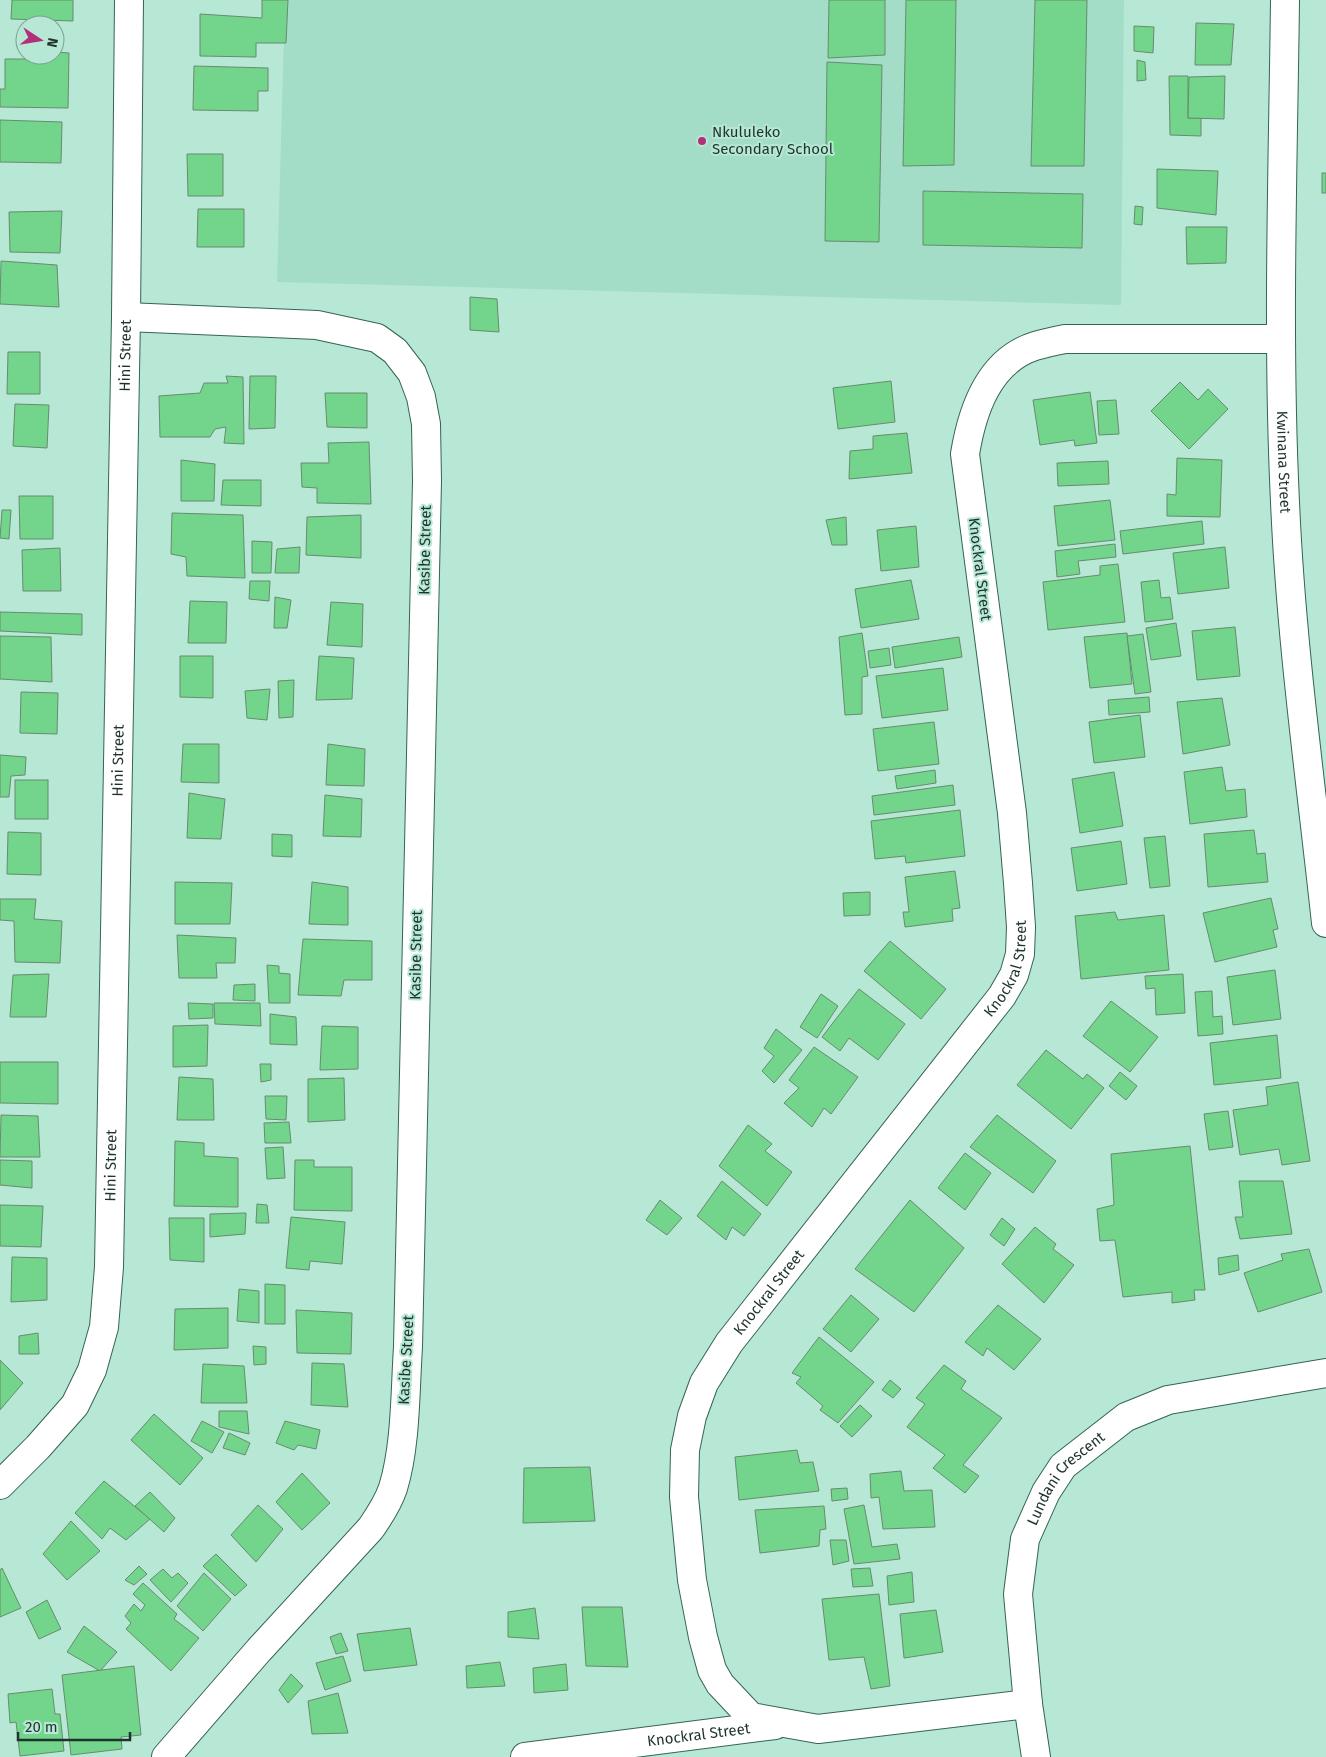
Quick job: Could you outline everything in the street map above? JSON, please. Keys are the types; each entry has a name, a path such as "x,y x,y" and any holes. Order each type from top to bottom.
{"street":[{"name":"Hini Street","path":"0,1484 38,1447 75,1405 92,1370 104,1327 109,1267 126,316 129,0"},
{"name":"Kwinana Street","path":"1286,0 1281,339 1285,501 1292,620 1326,923"},
{"name":"Kasibe Street","path":"126,316 317,325 377,338 395,351 412,373 421,397 426,424 426,501 408,1347 402,1427 393,1488 385,1507 371,1528 259,1650 166,1757"},
{"name":"Knockral Street","path":"1028,1704 818,1729 784,1724 751,1716 720,1684 712,1670 703,1638 692,1580 684,1497 685,1450 692,1416 704,1383 729,1343 1002,996 1016,968 1020,954 1021,927 1012,813 965,454 970,428 978,403 992,379 1010,360 1033,346 1065,339 1281,339"},
{"name":"Lundani Crescent","path":"1036,1757 1028,1704 1018,1594 1025,1539 1046,1492 1062,1466 1126,1417 1168,1400 1326,1373"},
{"name":"Knockral Street","path":"525,1757 784,1724"}],"shaded area":[{"name":"Nkululeko Secondary School","path":"285,0 1124,0 1121,305 277,282"}],"building":[{"path":"12,0 73,0 73,21 65,21 65,15 15,15 15,19 11,19"},
{"path":"262,0 288,0 286,43 256,43 256,57 200,56 200,14 262,18"},
{"path":"829,0 885,0 885,55 828,58"},
{"path":"906,0 956,0 954,165 903,166"},
{"path":"1035,0 1087,0 1084,166 1031,166"},
{"path":"1196,23 1234,24 1231,65 1195,65"},
{"path":"1134,26 1154,27 1153,53 1134,51"},
{"path":"65,53 69,53 68,108 0,107 0,89 5,89 5,59 15,59 15,65 65,65"},
{"path":"1137,60 1145,62 1146,80 1137,81"},
{"path":"827,62 882,65 879,242 825,241"},
{"path":"194,66 268,68 268,91 258,91 258,111 193,110"},
{"path":"1169,76 1188,76 1188,118 1201,118 1201,136 1170,135"},
{"path":"1225,76 1224,119 1188,118 1189,77"},
{"path":"0,120 62,122 61,163 0,162"},
{"path":"187,154 223,154 223,196 188,196"},
{"path":"1157,169 1218,171 1216,215 1157,208"},
{"path":"1322,173 1326,173 1326,193 1322,193"},
{"path":"923,191 1083,194 1082,248 923,245"},
{"path":"1135,206 1143,207 1142,225 1134,224"},
{"path":"198,209 244,209 244,247 197,247"},
{"path":"62,211 60,253 10,252 9,212"},
{"path":"1186,227 1227,227 1226,263 1187,264"},
{"path":"1,261 57,265 59,307 0,304"},
{"path":"470,297 497,299 499,332 470,330"},
{"path":"8,352 40,352 40,394 7,394"},
{"path":"226,376 243,377 244,444 224,443 226,427 215,429 210,437 160,437 159,396 200,393 204,383 228,383"},
{"path":"250,376 276,376 275,428 249,429"},
{"path":"891,381 895,422 838,429 833,388"},
{"path":"1180,382 1198,400 1208,389 1228,409 1189,449 1151,411"},
{"path":"1090,392 1097,443 1075,446 1074,440 1040,445 1033,400"},
{"path":"325,393 367,393 367,428 327,427"},
{"path":"1116,400 1119,434 1099,435 1097,401"},
{"path":"15,404 49,405 47,448 13,446"},
{"path":"907,433 912,473 849,479 850,451 873,449 873,436"},
{"path":"369,442 371,504 317,503 317,488 302,487 301,463 329,463 328,443"},
{"path":"1177,458 1222,460 1220,517 1167,516 1167,494 1176,495"},
{"path":"181,460 215,464 214,501 181,501"},
{"path":"1108,461 1109,484 1058,486 1057,463"},
{"path":"223,480 261,480 261,506 221,505"},
{"path":"19,496 53,496 53,539 20,539"},
{"path":"1110,500 1115,540 1058,546 1054,506"},
{"path":"2,510 11,510 9,539 0,538"},
{"path":"172,513 243,515 245,578 187,576 186,557 171,554"},
{"path":"361,515 361,558 306,555 307,517"},
{"path":"846,517 847,545 832,545 826,520"},
{"path":"1202,521 1204,544 1123,554 1120,531"},
{"path":"916,526 919,567 881,571 877,530"},
{"path":"252,541 272,542 271,573 252,573"},
{"path":"1115,544 1116,557 1078,561 1080,574 1057,577 1055,551"},
{"path":"300,547 299,573 275,573 277,549"},
{"path":"1225,547 1229,588 1178,594 1173,553"},
{"path":"60,548 61,591 23,591 22,550"},
{"path":"1118,564 1125,622 1048,630 1043,582 1100,575 1100,566"},
{"path":"911,580 919,619 861,628 855,589"},
{"path":"1159,580 1161,598 1170,597 1173,619 1145,622 1141,582"},
{"path":"250,581 270,581 269,601 249,599"},
{"path":"275,597 291,600 287,628 274,628"},
{"path":"190,601 227,602 226,643 188,643"},
{"path":"331,602 363,604 362,647 327,645"},
{"path":"0,612 82,614 82,635 0,631"},
{"path":"1176,623 1181,656 1151,660 1146,628"},
{"path":"1235,627 1240,676 1197,680 1192,631"},
{"path":"862,633 868,676 862,677 862,714 845,715 839,637"},
{"path":"1127,633 1132,684 1090,688 1084,637"},
{"path":"1143,634 1151,692 1135,694 1127,636"},
{"path":"0,636 51,637 52,682 0,679"},
{"path":"959,637 962,657 895,668 892,647"},
{"path":"889,648 891,665 870,668 868,651"},
{"path":"180,656 213,656 213,698 180,697"},
{"path":"319,656 354,658 352,699 316,700"},
{"path":"943,668 948,710 882,718 876,676"},
{"path":"294,680 293,717 279,718 278,681"},
{"path":"270,689 267,720 247,718 245,691"},
{"path":"21,692 58,693 57,734 20,733"},
{"path":"1149,697 1150,712 1109,715 1108,700"},
{"path":"1222,698 1230,745 1183,754 1177,702"},
{"path":"1140,715 1145,757 1094,763 1089,722"},
{"path":"934,722 939,764 878,771 873,729"},
{"path":"183,744 219,744 219,783 181,782"},
{"path":"328,744 365,749 364,786 326,785"},
{"path":"0,755 26,757 25,775 11,776 9,797 0,797"},
{"path":"1222,767 1226,791 1245,789 1247,817 1190,824 1184,772"},
{"path":"935,770 936,783 897,789 895,776"},
{"path":"1114,772 1123,826 1080,833 1072,779"},
{"path":"15,780 48,780 48,819 15,819"},
{"path":"953,785 955,805 874,815 872,796"},
{"path":"189,793 225,799 221,839 187,838"},
{"path":"325,795 362,799 361,837 323,836"},
{"path":"960,810 965,856 906,863 905,856 875,859 871,821"},
{"path":"1254,830 1257,854 1265,853 1268,882 1208,887 1204,834"},
{"path":"8,832 41,833 41,875 7,874"},
{"path":"272,834 292,835 292,857 272,856"},
{"path":"1165,836 1170,886 1150,888 1144,838"},
{"path":"1121,841 1127,884 1077,891 1071,848"},
{"path":"955,871 960,908 952,909 953,921 905,927 903,912 909,912 905,877"},
{"path":"175,882 232,883 230,924 175,924"},
{"path":"312,882 348,887 348,925 309,924"},
{"path":"870,892 870,915 844,916 843,893"},
{"path":"1271,898 1278,929 1273,930 1277,947 1215,962 1203,913"},
{"path":"0,899 36,899 34,919 62,921 60,963 15,962 14,921 0,920"},
{"path":"1115,912 1118,920 1164,915 1169,970 1081,979 1075,916"},
{"path":"177,935 236,938 235,963 216,963 217,978 179,978"},
{"path":"303,939 372,941 372,980 344,980 341,996 298,995"},
{"path":"890,941 946,989 921,1019 864,971"},
{"path":"267,965 279,966 279,973 290,974 290,1003 269,1003"},
{"path":"1275,970 1281,1019 1233,1025 1227,977"},
{"path":"49,974 46,1017 10,1017 13,975"},
{"path":"1183,974 1185,1013 1156,1015 1155,988 1146,989 1145,976"},
{"path":"255,984 255,1001 233,1000 234,985"},
{"path":"859,989 905,1024 878,1060 849,1038 840,1051 822,1037"},
{"path":"1212,991 1213,1017 1222,1016 1223,1034 1198,1036 1195,992"},
{"path":"821,994 838,1006 817,1038 800,1027"},
{"path":"1111,1001 1158,1037 1130,1072 1083,1036"},
{"path":"188,1003 213,1004 213,1018 189,1019"},
{"path":"214,1003 260,1003 261,1026 215,1024"},
{"path":"270,1014 296,1017 297,1045 270,1044"},
{"path":"208,1025 207,1066 173,1067 173,1026"},
{"path":"322,1026 358,1027 358,1069 320,1070"},
{"path":"776,1029 802,1050 774,1083 762,1071 774,1056 764,1048"},
{"path":"1277,1035 1281,1078 1214,1085 1210,1043"},
{"path":"814,1047 858,1077 831,1114 824,1108 812,1127 784,1103 799,1088 789,1080"},
{"path":"1046,1050 1083,1079 1087,1074 1104,1088 1071,1129 1017,1085"},
{"path":"0,1062 58,1062 58,1104 0,1103"},
{"path":"260,1064 271,1064 271,1080 261,1082"},
{"path":"1120,1072 1137,1086 1126,1100 1109,1086"},
{"path":"179,1077 213,1079 214,1120 177,1120"},
{"path":"344,1078 345,1120 308,1122 308,1079"},
{"path":"1298,1082 1310,1161 1282,1165 1279,1149 1240,1155 1233,1110 1268,1105 1266,1087"},
{"path":"265,1096 287,1096 286,1120 266,1119"},
{"path":"1228,1111 1233,1147 1209,1150 1204,1114"},
{"path":"1,1115 38,1116 40,1157 0,1157"},
{"path":"997,1115 1056,1161 1033,1193 970,1147"},
{"path":"289,1122 291,1143 265,1143 264,1123"},
{"path":"748,1125 772,1144 765,1151 792,1172 767,1206 719,1166"},
{"path":"175,1141 204,1143 204,1156 238,1158 238,1207 174,1206"},
{"path":"1190,1146 1205,1290 1194,1290 1195,1300 1172,1303 1172,1292 1123,1297 1115,1240 1100,1241 1097,1209 1114,1205 1111,1154"},
{"path":"283,1147 285,1178 267,1179 265,1148"},
{"path":"965,1153 991,1173 965,1210 938,1188"},
{"path":"0,1160 32,1161 32,1188 0,1185"},
{"path":"295,1160 314,1160 314,1167 352,1167 352,1211 294,1210"},
{"path":"722,1181 761,1214 744,1236 732,1227 726,1240 697,1216"},
{"path":"1239,1181 1283,1181 1292,1234 1240,1239 1235,1217 1243,1217"},
{"path":"660,1200 682,1218 667,1235 646,1220"},
{"path":"910,1200 964,1248 914,1312 855,1269"},
{"path":"257,1204 267,1205 269,1223 256,1223"},
{"path":"0,1205 43,1206 41,1247 0,1246"},
{"path":"246,1213 245,1234 210,1237 210,1214"},
{"path":"291,1217 345,1222 342,1264 310,1261 309,1270 286,1268"},
{"path":"169,1218 204,1218 204,1262 170,1260"},
{"path":"1002,1218 1015,1229 1004,1246 990,1235"},
{"path":"1035,1227 1056,1244 1053,1249 1074,1265 1044,1303 1002,1264"},
{"path":"1309,1249 1322,1292 1258,1312 1244,1273 1283,1260 1281,1254"},
{"path":"1238,1255 1239,1270 1219,1275 1218,1258"},
{"path":"12,1257 47,1258 47,1300 11,1302"},
{"path":"265,1284 285,1285 285,1324 265,1324"},
{"path":"239,1289 259,1291 259,1323 237,1321"},
{"path":"851,1295 879,1319 851,1352 823,1329"},
{"path":"998,1305 1041,1339 1014,1370 987,1348 983,1356 965,1342"},
{"path":"228,1308 228,1348 174,1350 175,1309"},
{"path":"296,1310 352,1313 351,1354 297,1353"},
{"path":"38,1333 39,1354 19,1354 19,1336"},
{"path":"819,1337 874,1382 838,1423 820,1410 823,1406 796,1383 801,1377 792,1373"},
{"path":"253,1346 266,1347 266,1364 254,1365"},
{"path":"0,1360 23,1383 0,1410"},
{"path":"312,1363 344,1364 348,1407 311,1405"},
{"path":"203,1364 244,1366 247,1403 201,1403"},
{"path":"944,1365 966,1381 961,1389 1002,1418 963,1465 979,1476 965,1493 933,1468 945,1455 907,1427 925,1404 916,1398"},
{"path":"890,1380 901,1389 893,1398 882,1390"},
{"path":"860,1405 872,1416 852,1437 840,1426"},
{"path":"219,1411 247,1411 249,1434 219,1427"},
{"path":"154,1414 203,1458 180,1485 131,1440"},
{"path":"202,1421 224,1432 212,1453 191,1441"},
{"path":"285,1421 320,1430 316,1449 298,1445 294,1450 276,1443"},
{"path":"229,1433 250,1443 245,1455 223,1448"},
{"path":"797,1450 800,1463 813,1462 819,1491 739,1500 735,1457"},
{"path":"590,1467 595,1521 523,1523 524,1468"},
{"path":"901,1471 904,1491 932,1490 935,1527 883,1529 879,1497 871,1498 870,1474"},
{"path":"302,1473 330,1503 302,1530 276,1502"},
{"path":"104,1481 150,1519 126,1540 110,1528 102,1539 75,1513"},
{"path":"847,1488 848,1499 832,1501 831,1489"},
{"path":"150,1492 175,1518 164,1532 135,1506"},
{"path":"258,1505 283,1529 256,1562 231,1535"},
{"path":"864,1505 872,1547 897,1544 900,1559 854,1564 844,1509"},
{"path":"824,1506 826,1529 820,1530 819,1546 760,1553 755,1510"},
{"path":"71,1521 100,1551 67,1580 43,1554"},
{"path":"830,1540 846,1540 849,1561 833,1565"},
{"path":"216,1554 247,1585 235,1596 203,1566"},
{"path":"139,1566 147,1574 134,1585 125,1580"},
{"path":"2,1568 21,1608 0,1617 0,1570"},
{"path":"870,1568 873,1586 853,1587 851,1569"},
{"path":"163,1569 172,1578 178,1573 188,1583 171,1602 150,1580"},
{"path":"912,1572 914,1602 889,1605 887,1576"},
{"path":"204,1573 231,1599 203,1631 177,1606"},
{"path":"143,1583 177,1614 174,1619 199,1638 171,1671 126,1629 131,1623 125,1616 134,1604 141,1611 145,1605 133,1594"},
{"path":"879,1594 890,1686 871,1689 864,1657 829,1660 822,1599"},
{"path":"47,1600 61,1629 39,1639 26,1612"},
{"path":"582,1607 622,1607 628,1667 586,1666"},
{"path":"535,1608 539,1639 508,1637 508,1612"},
{"path":"936,1610 943,1652 904,1658 900,1614"},
{"path":"84,1626 117,1652 100,1671 67,1652"},
{"path":"410,1628 417,1665 364,1671 357,1634"},
{"path":"341,1633 348,1651 336,1654 330,1637"},
{"path":"343,1656 351,1681 325,1690 316,1663"},
{"path":"500,1662 505,1686 467,1688 466,1666"},
{"path":"566,1664 568,1690 534,1693 533,1668"},
{"path":"134,1666 141,1735 121,1737 122,1749 71,1755 62,1675"},
{"path":"291,1674 303,1686 288,1703 279,1690"},
{"path":"52,1689 55,1714 60,1714 64,1751 20,1756 16,1722 10,1723 8,1694"},
{"path":"338,1693 348,1733 312,1734 308,1701"}],"place":[{"name":"Nkululeko Secondary School","path":"702,141"}]}
